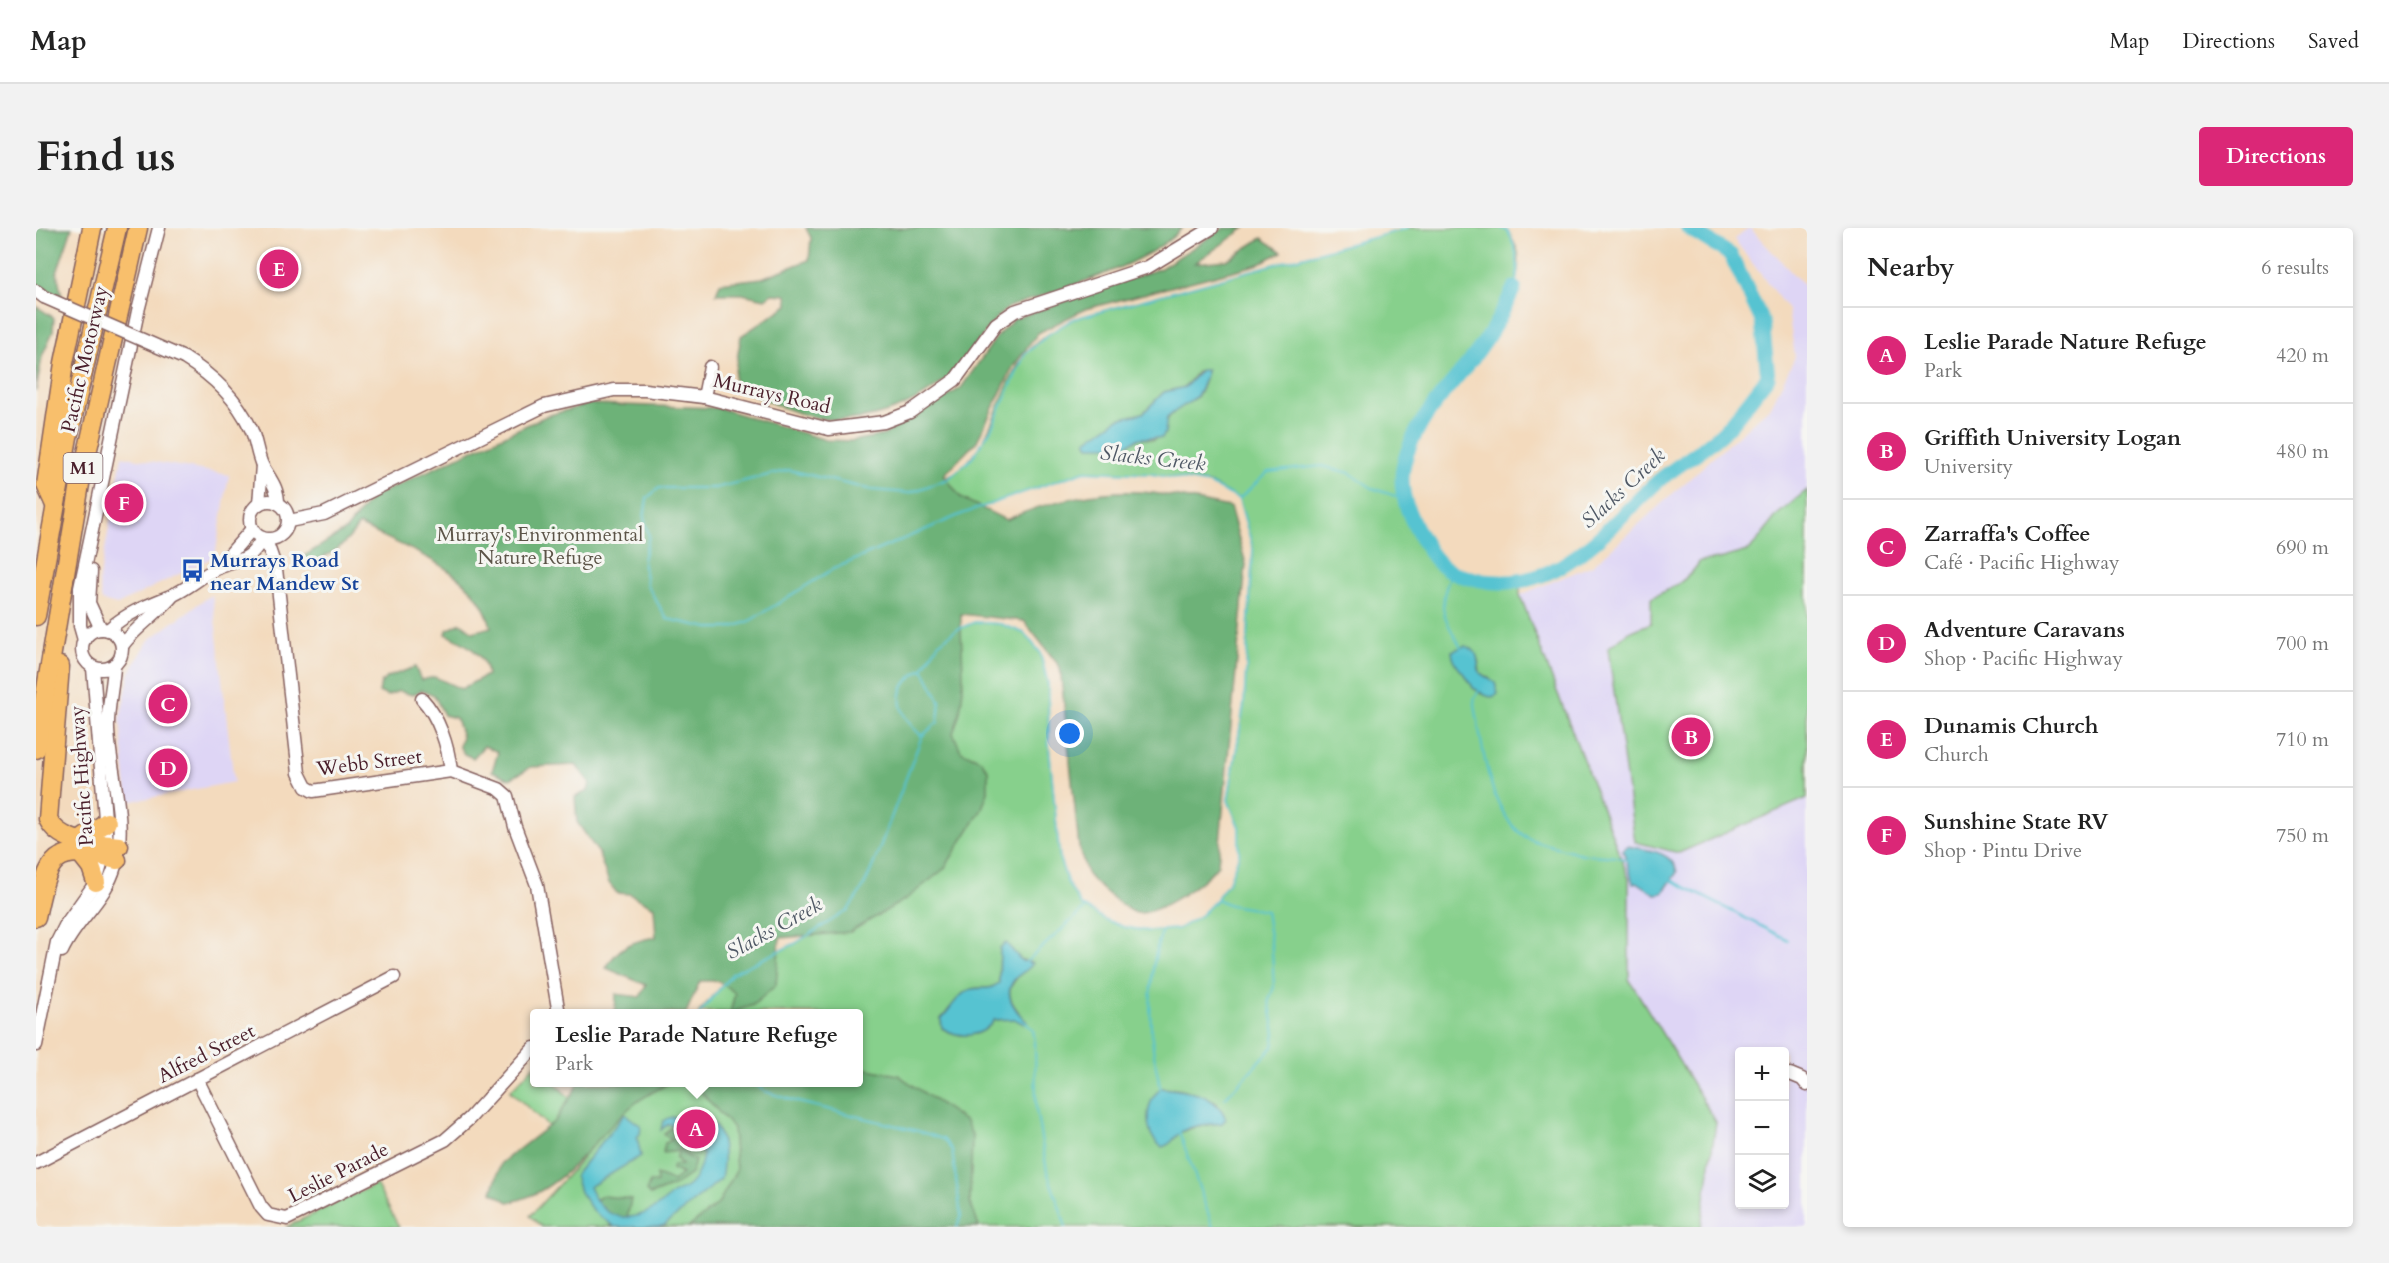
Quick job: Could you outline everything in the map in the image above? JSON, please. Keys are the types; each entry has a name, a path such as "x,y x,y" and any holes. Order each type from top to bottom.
{"highway":[{"path":"55,505 46,485 63,373 92,228"},
{"name":"Pacific Motorway","path":"36,616 55,505 82,373 117,228"},
{"name":"Pacific Motorway","path":"36,748 53,635 98,393 138,228"},
{"path":"53,635 60,658 48,816 52,826 60,834 80,847 112,852"},
{"path":"36,917 46,873 51,863 80,847 107,822"},
{"path":"80,847 96,882"}],"street":[{"path":"89,555 91,569 89,603 105,629 117,636 122,646 121,657 114,666 103,670 93,668 82,653 84,640 80,626 79,596 127,359 159,228"},
{"name":"Murrays Road","path":"289,521 324,514 544,406 583,395 614,390 645,390 704,397 829,429 884,422 910,412 954,380 996,324 1015,311 1148,267 1212,228"},
{"path":"39,295 184,358 214,379 233,400 251,430 262,465 278,494 278,503"},
{"path":"704,397 710,367"},
{"path":"259,504 262,465"},
{"path":"218,568 252,529 251,512 259,504 272,501 286,510 289,521 284,533 273,540 264,539 252,529"},
{"path":"84,640 91,632 105,629 157,599 174,594 218,568 236,564 256,550 264,539"},
{"name":"Webb Street","path":"264,539 276,570 298,773 306,787 313,791 451,771 499,789 507,796 515,827 537,885 558,1009"},
{"path":"122,646 136,628 163,608 174,594"},
{"name":"Pacific Highway","path":"51,973 72,930 103,892 112,852 108,723 114,666"},
{"name":"Pacific Highway","path":"51,973 54,951 62,932 96,882 112,852 97,738 93,668"},
{"path":"422,699 434,714 450,756 451,771"},
{"path":"36,1044 51,973"},
{"name":"Alfred Street","path":"36,1163 394,977"},
{"name":"Leslie Parade","path":"197,1080 261,1207 276,1219 287,1219 445,1140 469,1119 530,1052"},
{"path":"1790,1074 1806,1081"}],"shaded area":[{"path":"1750,228 1807,289 1807,1227 1701,1227 1716,1122 1629,979 1629,879 1520,595 1593,565 1771,406 1795,357 1788,310 1734,239"},
{"path":"122,456 229,475 215,556 117,605 102,601 99,582"},
{"path":"212,594 234,782 128,802 120,719 130,672 149,640"}],"green space":[{"path":"36,228 72,228 57,272 62,297 36,285"},
{"path":"806,228 1182,228 1167,242 1126,265 1009,307 993,322 953,373 938,385 922,396 886,413 847,420 809,416 736,388 734,377 741,336 788,305 787,295 772,294 765,299 742,294 716,294 720,283 762,278 809,260 811,238"},
{"name":"Murray's Environmental Nature Refuge","path":"1224,228 1245,228 1195,263 1227,260 1262,238 1282,252 1256,265 1085,309 1038,333 1013,367 977,441 944,475 961,498 1006,520 1058,501 1115,492 1153,493 1230,507 1246,564 1218,864 1204,879 1181,896 1157,909 1146,912 1132,911 1096,883 1087,873 1079,847 1060,667 1024,621 961,614 963,689 953,733 961,751 981,760 988,770 988,792 981,811 944,869 906,899 850,932 780,938 776,985 753,1005 742,1009 731,1009 735,993 718,981 700,981 688,1009 615,1009 616,994 640,997 646,985 606,968 616,954 627,946 640,940 656,937 654,907 630,894 617,893 609,883 598,852 577,822 575,797 588,791 590,783 576,765 531,767 510,779 492,771 498,752 484,746 473,758 464,754 459,746 462,737 456,718 444,715 434,695 422,690 412,695 399,691 387,696 379,692 381,683 388,677 415,667 421,680 435,677 461,689 487,675 483,661 473,650 446,634 447,630 461,623 473,632 491,627 484,607 472,590 438,564 359,525 338,549 326,556 310,564 305,562 304,556 346,530 372,497 546,416 589,404 719,408 826,440 852,441 884,435 961,388 998,335 1014,319 1161,268"},
{"path":"1408,228 1501,228 1508,231 1519,259 1512,292 1489,334 1426,417 1411,445 1404,475 1408,508 1425,545 1444,565 1455,572 1479,580 1520,582 1520,595 1629,879 1629,979 1716,1122 1701,1227 957,1227 861,1087 863,1009 702,1009 733,973 796,943 827,924 956,630 975,622 1001,624 1024,633 1040,652 1048,684 1049,746 1060,860 1068,884 1081,905 1106,920 1124,927 1148,931 1178,929 1201,915 1229,881 1239,855 1239,827 1228,800 1244,704 1253,549 1239,499 1209,483 1151,474 1085,471 962,514 928,486 950,476 967,462 979,447 1024,356 1053,331 1073,319","holes":["1207,371 1200,393 1170,416 1154,440 1140,438 1124,446 1087,441 1143,413 1164,392 1185,387 1197,372","1478,660 1480,673 1489,678 1481,694 1460,669","1000,948 1019,959 1031,962 1016,979 1010,991 1013,1004 1026,1022 1014,1018 994,1020 983,1030 970,1035 956,1034 942,1028 941,1019 963,994 972,989 988,988 999,983","1161,1088 1186,1090 1217,1103 1222,1123 1197,1126 1179,1133"]},
{"path":"36,306 54,318 53,331 42,357 36,391"},
{"path":"1807,490 1807,798 1679,853 1635,842 1608,648 1627,633 1651,623 1651,598 1685,579 1700,561 1720,559 1750,550 1777,515"},
{"path":"863,1068 898,1075 966,1122 972,1135 970,1202 979,1227 689,1227 718,1204 736,1171 733,1128 697,1087 863,1087"},
{"path":"530,1070 530,1087 558,1087 578,1105 628,1087 715,1087 941,1227 542,1227 530,1216 583,1158 510,1091"},
{"path":"576,1087 662,1087 633,1105 576,1163 545,1188 527,1197 508,1202 492,1192 501,1163 555,1121"},
{"path":"671,1127 684,1141 681,1147 684,1153 695,1161 691,1174 673,1186 650,1195 646,1191 650,1182 657,1182 656,1175 673,1181 682,1174 672,1169 673,1165 682,1165 676,1158 679,1151 663,1153 665,1143 672,1140 664,1134"},
{"path":"376,1184 399,1227 286,1227"},
{"path":"602,1196 631,1199 627,1218 630,1227 610,1227 610,1215 595,1200"}],"water":[{"path":"1201,370 1207,370 1197,396 1167,418 1162,438 1140,438 1124,446 1089,446 1086,441 1118,419 1143,413 1164,392 1185,387"},
{"path":"1465,646 1476,653 1480,673 1495,683 1498,694 1495,696 1488,696 1473,688 1457,666 1452,651"},
{"path":"1627,846 1657,852 1670,859 1677,872 1663,893 1655,894 1637,882 1633,883 1623,850"},
{"path":"1006,943 1022,961 1033,963 1018,976 1010,988 1014,1006 1027,1022 1024,1024 1014,1019 994,1020 983,1030 970,1035 956,1034 942,1028 941,1019 963,994 972,989 989,988 999,983 1000,948"},
{"path":"1161,1088 1190,1092 1208,1098 1222,1110 1226,1119 1222,1123 1195,1126 1184,1130 1162,1147 1151,1134 1148,1118 1151,1102"},
{"path":"625,1114 641,1126 637,1137 641,1156 589,1187 596,1200 614,1215 636,1216 647,1212 674,1193 687,1187 696,1177 703,1154 690,1141 683,1128 668,1124 661,1130 663,1121 671,1117 698,1116 708,1120 720,1134 723,1156 721,1179 665,1225 615,1227 593,1211 580,1192 575,1175"}],"waterway":[{"name":"Slacks Creek","path":"703,1009 733,973 796,943 848,910 863,888 874,863 922,736 938,722 940,701 923,669 938,644 956,630 975,622 1001,624 1024,633 1040,652 1048,684 1049,746 1060,860 1068,884 1081,905 1106,920 1124,927 1148,931 1178,929 1201,915 1229,881 1239,855 1239,827 1228,800 1244,704 1253,549 1239,499 1209,484 1151,474 1085,471 962,514 833,569 748,622 729,628 709,628 667,619 647,585 643,560 649,536 644,518 647,498 659,488 715,488 789,470 872,490 909,493 948,479 972,458 991,429 1025,354 1049,334 1073,319 1408,228"},
{"name":"Slacks Creek","path":"1501,228 1508,231 1516,252 1518,266 1514,288"},
{"name":"Slacks Creek","path":"1514,288 1483,343 1435,403 1417,431 1404,463 1402,475 1404,499 1408,510 1434,558 1444,567 1462,576 1504,582 1530,579 1554,570 1576,556 1657,482 1722,433 1768,377 1762,321 1731,255 1688,228"},
{"path":"1239,499 1268,472 1322,466 1350,473 1372,488 1404,499"},
{"path":"1452,572 1443,603 1446,619 1461,648"},
{"path":"922,736 907,719 900,701 905,684 923,669"},
{"path":"1479,691 1474,698 1489,776 1505,815 1516,829 1530,839 1547,845 1584,854 1627,860"},
{"path":"1671,880 1788,940"},
{"path":"1216,899 1230,905 1266,911 1272,950 1274,987 1269,1000 1275,1033 1273,1047 1225,1098"},
{"path":"1025,963 1085,908"},
{"path":"1161,1090 1153,1050 1150,1010 1153,969 1162,930"},
{"path":"1025,1022 1033,1030 1035,1041 1036,1109 1047,1171 1066,1227"},
{"name":"Slacks Creek","path":"759,1087 764,1091 798,1102 943,1139 952,1150 961,1216 957,1227"},
{"path":"1179,1131 1213,1227"}],"place":[{"name":"Dunamis Church","path":"279,269"},
{"name":"Sunshine State RV","path":"124,503"},
{"name":"Murrays Road near Mandew St","path":"192,571"},
{"name":"Zarraffa's Coffee","path":"168,704"},
{"name":"Griffith University Logan","path":"1691,737"},
{"name":"Adventure Caravans","path":"168,768"},
{"name":"Leslie Parade Nature Refuge","path":"696,1129"}]}
